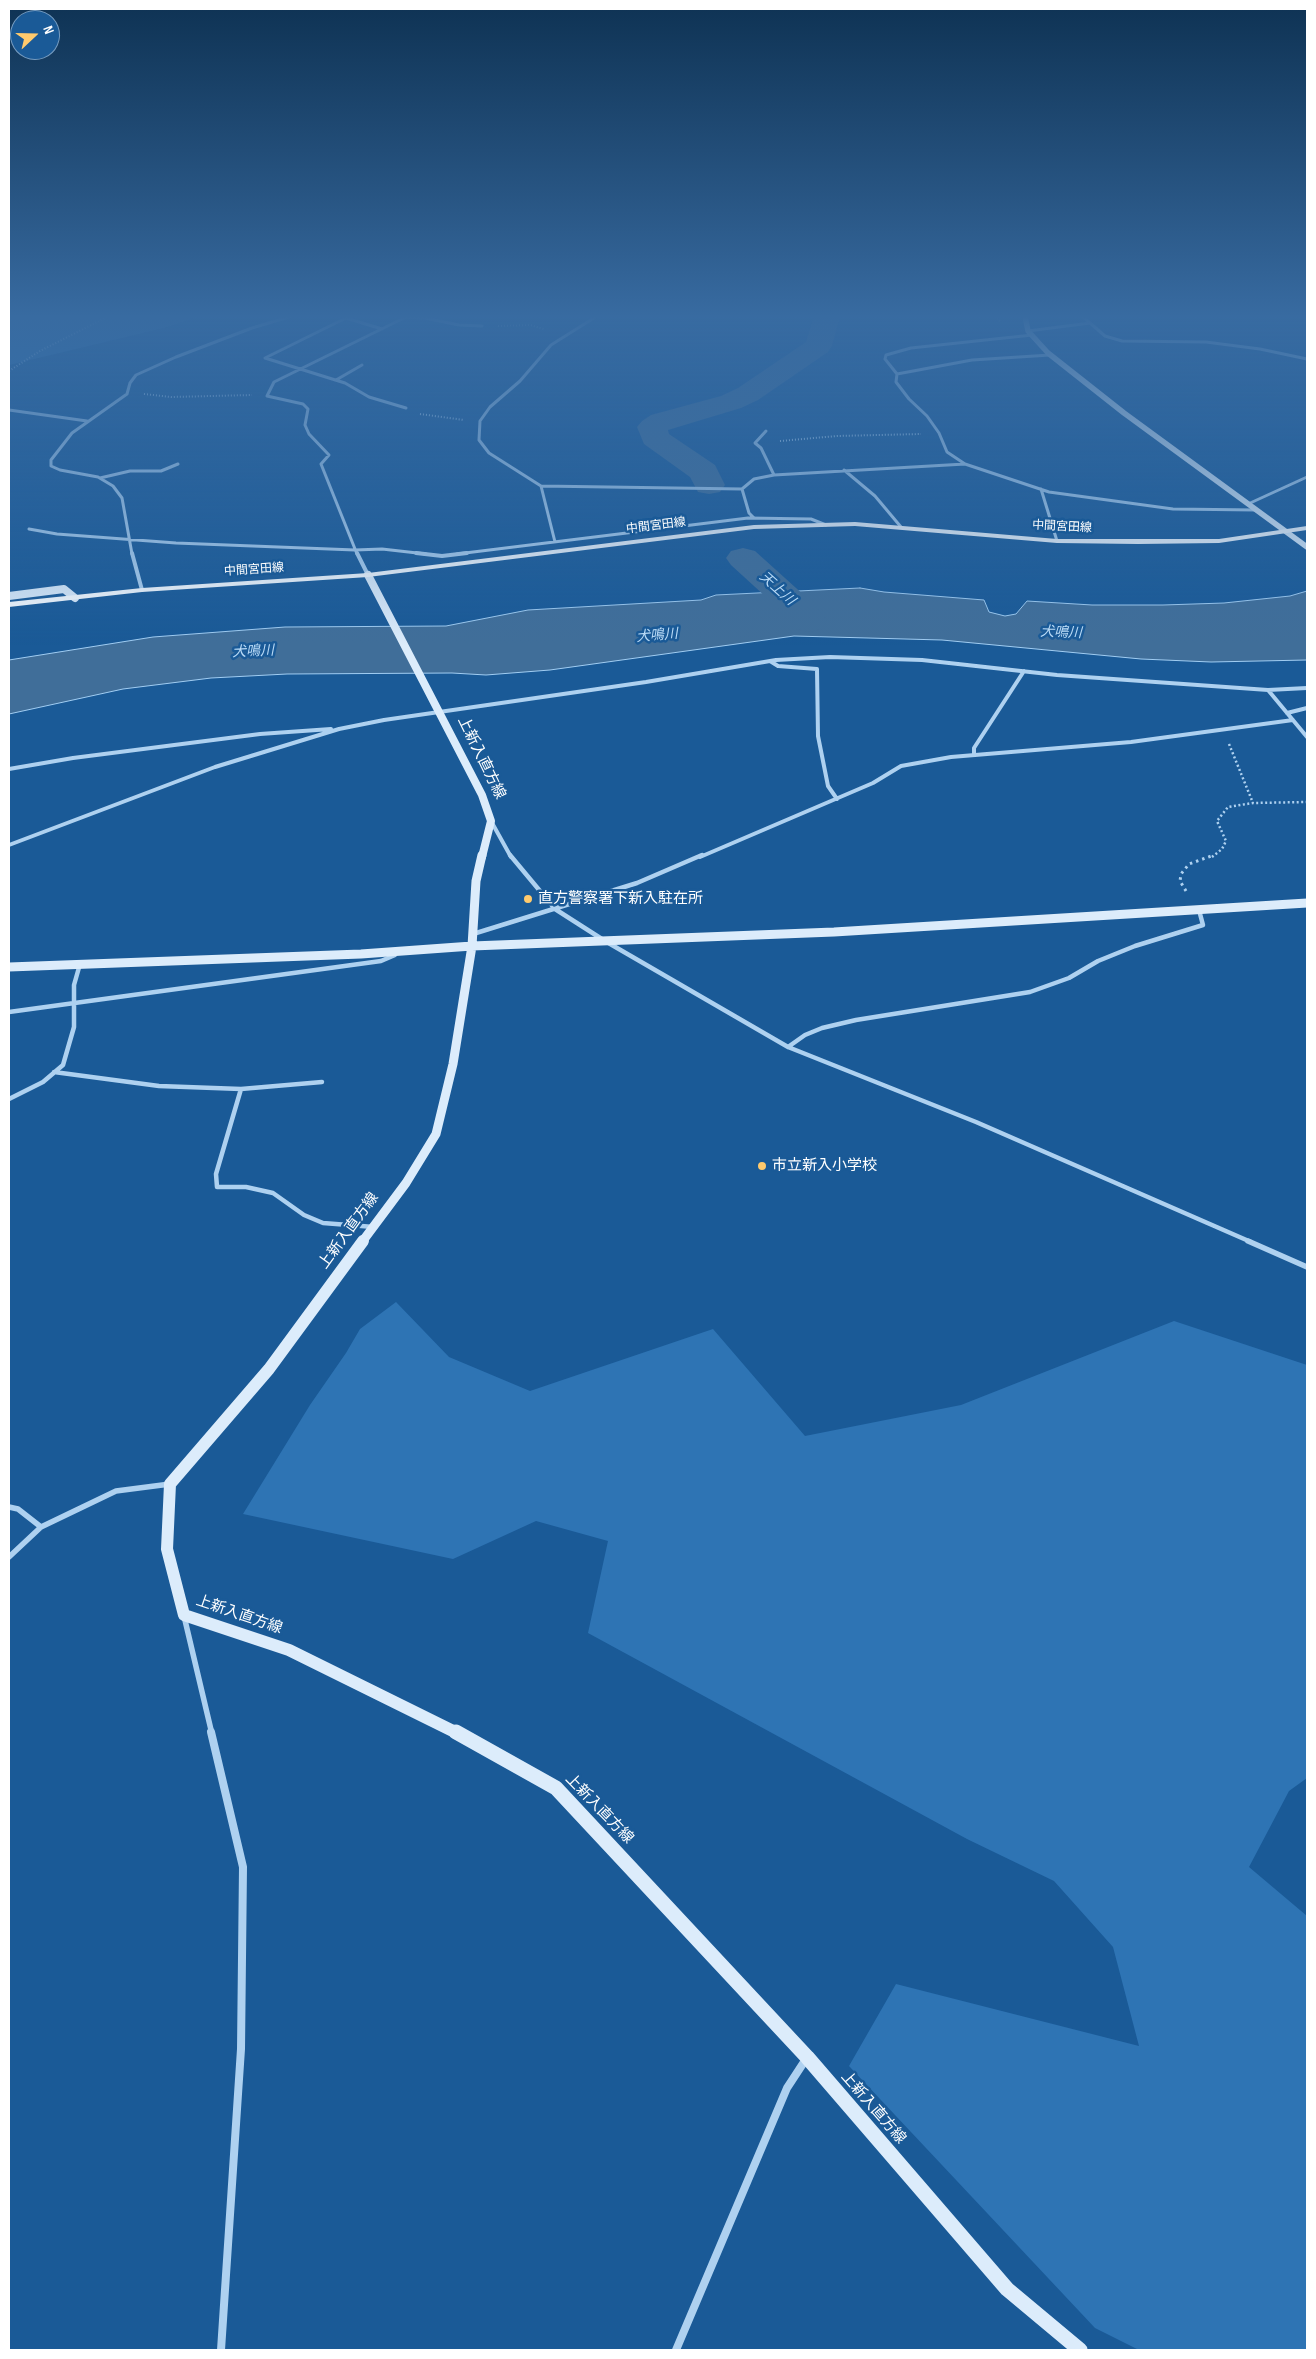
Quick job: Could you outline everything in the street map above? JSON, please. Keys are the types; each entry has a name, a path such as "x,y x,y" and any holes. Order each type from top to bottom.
{"main road":[{"path":"1144,426 1306,545"},
{"name":"中間宮田線","path":"9,606 142,590 368,575 684,534 754,527 826,525 901,527 1057,541 1219,541 1307,528"},
{"name":"上新入直方線","path":"368,575 373,588 482,795 491,821 476,881 472,946 453,1064 436,1134 406,1183 269,1370 170,1484 167,1549 184,1615 288,1650 470,1739 556,1788 806,2057 1007,2289 1080,2350"},
{"path":"9,596 64,589 75,598"},
{"path":"9,967 844,931 1307,903"}],"street":[{"path":"81,426 72,433 51,460 51,466 60,470 100,478 112,486 122,498 129,540 142,590"},
{"path":"305,426 309,434 329,455 321,464 368,575"},
{"path":"480,426 479,440 489,454 541,486 742,489 754,479 774,475 965,464"},
{"path":"934,426 947,452 965,464 1041,489 1069,495 1173,509 1256,510"},
{"path":"766,431 755,443 761,448 774,475"},
{"path":"100,478 130,471 161,471 178,464"},
{"path":"844,470 875,496 901,527"},
{"path":"1248,504 1307,477"},
{"path":"541,486 555,542"},
{"path":"742,489 749,513 754,518"},
{"path":"1041,489 1057,541"},
{"path":"29,529 57,534 129,540 244,547 382,549 442,556 754,518 811,519 826,525"},
{"path":"9,845 215,768 339,729 438,710 646,682 769,661 830,657 922,660 1024,671 1268,690 1307,688"},
{"path":"769,661 778,666 817,669 818,736 828,786 837,799"},
{"path":"974,755 974,748 1024,671"},
{"path":"1268,690 1307,737"},
{"path":"1287,712 1307,708"},
{"path":"473,934 637,884 837,799 901,766 950,757 1121,742 1293,720"},
{"path":"9,769 73,758 260,734 339,729"},
{"path":"491,821 510,854 556,909 605,940 788,1047 976,1122 1307,1267"},
{"path":"788,1047 805,1035 822,1028 856,1020 965,1004 1030,992 1069,978 1098,961 1135,946 1203,924 1199,910"},
{"path":"9,1012 381,961 402,951"},
{"path":"9,1099 43,1082 64,1065 74,1028 74,985 80,964"},
{"path":"54,1072 159,1086 241,1089 322,1082"},
{"path":"241,1089 216,1174 217,1188 246,1186 274,1193 304,1215 323,1223 374,1227"},
{"path":"9,1557 41,1527 116,1491 170,1484"},
{"path":"9,1507 18,1509 41,1527"},
{"path":"184,1615 243,1867 241,2049 221,2350"},
{"path":"676,2350 787,2088 806,2057"}],"path":[{"path":"755,443 837,436 939,433"},
{"path":"1223,729 1253,803"},
{"path":"1199,910 1180,881 1181,874 1189,864 1212,856 1222,849 1226,841 1218,820 1222,812 1228,807 1253,803 1307,802"}],"shaded area":[{"path":"396,1302 449,1357 530,1391 713,1329 805,1436 961,1405 1174,1321 1307,1365 1307,1778 1289,1791 1249,1867 1307,1916 1307,2350 1139,2350 1095,2328 849,2066 896,1984 1139,2046 1113,1947 1054,1881 967,1839 588,1633 608,1541 536,1521 453,1559 243,1514 310,1405 360,1329"}],"water":[{"name":"犬鳴川","path":"860,588 884,592 984,600 989,612 1005,616 1016,614 1027,601 1092,605 1224,603 1290,596 1307,591 1307,660 1211,662 1141,659 942,640 794,636 550,670 486,675 452,673 287,674 211,678 123,689 9,714 9,660 153,637 285,627 446,626 528,610 701,600 716,595"}],"waterway":[{"name":"天上川","path":"653,426 655,438 704,472 709,485"},
{"name":"天上川","path":"743,558 804,613 809,621"}],"place":[{"name":"直方警察署下新入駐在所","path":"528,899"},
{"name":"市立新入小学校","path":"762,1166"}]}
